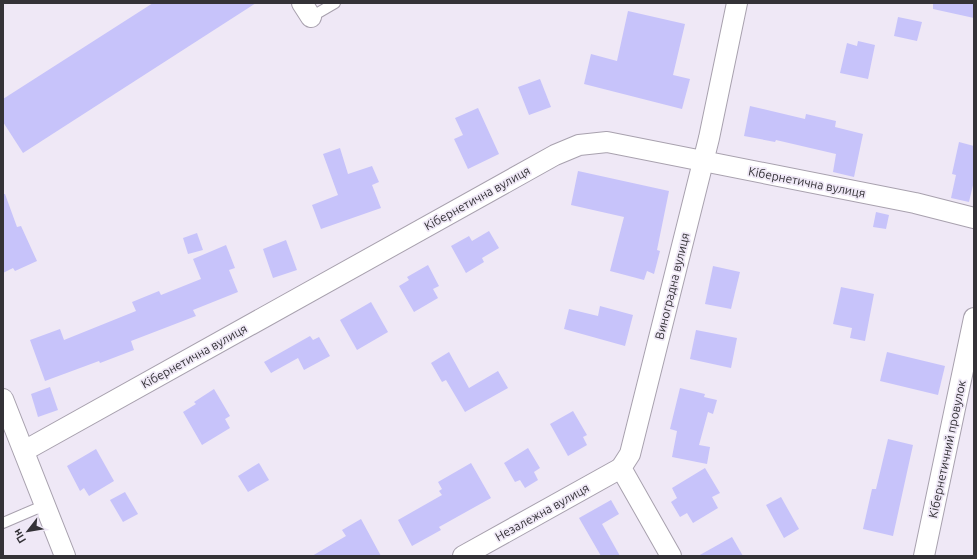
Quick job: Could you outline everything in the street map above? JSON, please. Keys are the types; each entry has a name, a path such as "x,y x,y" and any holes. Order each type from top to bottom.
{"street":[{"name":"Виноградна вулиця","path":"621,468 630,454 703,162 737,3"},
{"name":"Кібернетична вулиця","path":"24,451 555,155 579,145 607,142 703,162 834,186 915,203 974,218"},
{"name":"Кібернетичний провулок","path":"924,556 974,318"},
{"path":"3,399 65,556"},
{"path":"621,468 670,556"},
{"name":"Незалежна вулиця","path":"463,556 621,468"}],"lane":[{"path":"307,10 335,3"},
{"path":"3,522 45,505"}],"building":[{"path":"153,3 256,3 23,153 3,122 3,99"},
{"path":"933,3 974,3 974,18 933,9"},
{"path":"628,11 685,24 673,75 690,79 682,109 584,84 591,54 617,61"},
{"path":"898,17 922,22 917,41 894,36"},
{"path":"858,41 875,45 868,79 840,73 847,43 857,46"},
{"path":"540,79 551,107 529,115 518,87"},
{"path":"750,106 805,119 806,114 836,121 835,127 863,134 854,177 833,172 836,154 776,140 775,142 744,136"},
{"path":"478,108 499,154 468,169 454,139 463,135 455,118"},
{"path":"959,142 974,146 974,181 969,202 951,198 956,175 952,174"},
{"path":"340,148 348,174 372,166 379,182 372,185 381,208 321,229 312,205 338,195 323,154"},
{"path":"578,171 669,191 657,250 660,251 654,274 647,271 644,280 610,271 624,217 571,205"},
{"path":"3,194 5,194 17,227 21,226 37,261 15,271 13,268 3,273"},
{"path":"876,212 889,215 886,229 873,227"},
{"path":"489,231 499,248 482,258 484,262 466,273 451,246 469,236 472,241"},
{"path":"197,233 203,250 188,254 183,238"},
{"path":"286,240 297,270 273,278 263,249"},
{"path":"226,245 235,268 229,270 238,292 193,310 196,316 131,341 134,350 45,381 30,340 60,329 64,340 136,311 132,302 159,291 161,295 201,279 193,259"},
{"path":"428,265 439,286 433,289 438,298 414,312 399,286 409,280 407,277"},
{"path":"713,266 740,272 731,309 705,304"},
{"path":"841,287 874,294 865,341 850,338 852,328 833,324"},
{"path":"371,302 388,332 357,350 340,320"},
{"path":"600,306 633,315 625,346 564,329 569,309 598,316"},
{"path":"696,330 737,338 731,368 690,359"},
{"path":"310,336 313,340 319,337 330,356 304,370 298,358 271,373 264,362"},
{"path":"449,352 469,388 498,371 508,388 465,412 446,380 442,382 431,363"},
{"path":"887,352 945,366 938,395 880,381"},
{"path":"50,387 58,410 38,417 31,394"},
{"path":"680,388 705,394 704,397 717,400 713,414 708,412 699,445 710,447 707,464 672,457 677,431 670,429"},
{"path":"214,389 230,416 225,419 230,428 202,445 183,412 196,404 194,402"},
{"path":"573,411 587,435 583,437 587,445 568,456 550,424"},
{"path":"888,439 913,445 893,536 863,529 872,489 876,489"},
{"path":"528,448 540,468 534,472 538,480 525,488 520,480 515,482 504,463"},
{"path":"96,449 114,481 89,496 84,488 80,491 67,466"},
{"path":"259,463 269,480 248,492 238,476"},
{"path":"471,463 491,498 439,527 441,530 412,546 398,520 442,495 439,491 442,489 438,482"},
{"path":"705,468 720,493 712,497 718,508 693,523 687,513 680,517 671,502 677,498 672,488"},
{"path":"125,492 138,514 123,522 110,500"},
{"path":"781,497 799,529 784,538 766,505"},
{"path":"611,500 619,514 602,524 620,556 601,556 579,518"},
{"path":"361,519 381,556 312,556 346,536 342,530"},
{"path":"732,537 743,556 698,556"}]}
